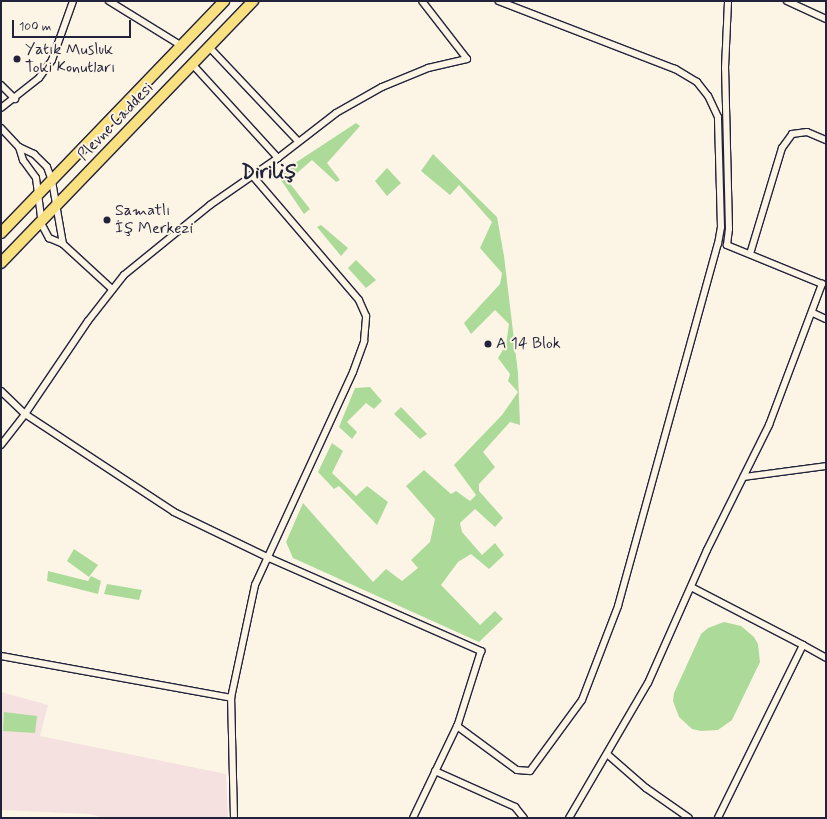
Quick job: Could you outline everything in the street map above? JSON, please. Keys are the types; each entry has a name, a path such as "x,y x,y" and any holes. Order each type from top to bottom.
{"main road":[{"name":"Plevne Caddesi","path":"1,233 224,1"},
{"name":"Plevne Caddesi","path":"1,264 253,1"}],"street":[{"path":"1,108 15,99 39,78 52,60 73,1"},
{"path":"110,1 182,46"},
{"path":"1,445 25,414 88,321 124,275 252,175 278,158 336,113 382,87 428,68 468,59 422,1"},
{"path":"457,726 517,770 530,770 582,700 618,606 718,244 721,227 718,117 711,101 697,82 675,69 499,1"},
{"path":"569,818 648,683 691,586 769,425 813,313 822,284 727,244 729,229 725,68 728,1"},
{"path":"787,1 826,19"},
{"path":"209,47 298,141"},
{"path":"193,65 278,158"},
{"path":"1,85 15,99"},
{"path":"1,128 20,147 34,154 46,167 52,181 55,207 63,244"},
{"path":"750,254 782,148 792,134 807,132 826,140"},
{"path":"20,147 23,160 36,178 41,222 49,238 63,244 112,289"},
{"path":"234,818 230,698 256,584 353,372 364,341 366,316 359,300 252,175"},
{"path":"813,313 826,319"},
{"path":"1,392 25,414 174,512 269,558 481,651 473,684 457,726 413,818"},
{"path":"744,477 826,466"},
{"path":"691,586 826,658"},
{"path":"718,818 803,645"},
{"path":"1,656 230,698"},
{"path":"607,754 646,788 689,818"},
{"path":"435,772 515,807 524,818"}],"shaded area":[{"path":"1,692 48,705 40,736 226,774 228,818 105,818 89,814 1,810"}],"green space":[{"path":"356,123 360,126 327,163 340,180 336,182 312,160 288,181 310,209 304,214 281,180 283,171"},
{"path":"433,154 497,217 504,256 518,373 520,425 510,422 483,452 495,467 479,484 479,491 503,518 495,527 475,509 460,523 462,532 482,555 495,543 504,555 489,569 471,554 458,562 441,585 480,625 495,611 503,619 479,642 293,558 286,542 303,503 373,582 386,569 402,581 418,568 411,560 430,542 435,519 406,486 424,470 451,494 456,491 470,501 476,495 454,465 502,415 518,392 508,381 510,374 498,358 506,345 509,324 495,310 471,334 464,323 500,284 502,273 480,248 492,222 459,185 450,195 421,171"},
{"path":"387,168 401,183 387,196 375,181"},
{"path":"321,225 348,248 341,256 317,227"},
{"path":"356,260 376,280 366,288 348,268"},
{"path":"370,387 382,401 374,409 366,403 347,422 357,432 352,439 339,427 355,388"},
{"path":"401,407 427,434 420,439 394,414"},
{"path":"332,443 343,451 332,473 356,496 367,486 388,502 377,525 339,486 334,489 318,472"},
{"path":"74,549 98,565 89,577 67,561"},
{"path":"48,571 88,581 91,576 101,581 98,594 47,581"},
{"path":"107,584 142,590 139,600 104,594"},
{"path":"724,622 741,626 754,637 758,644 760,662 732,720 718,730 701,731 692,729 679,717 673,701 674,693 701,634 708,628"},
{"path":"4,712 37,716 35,733 3,731"}],"place":[{"name":"Yatık Musluk Toki Konutları","path":"17,59"},
{"name":"Samatlı İş Merkezi","path":"107,220"},
{"name":"A 14 Blok","path":"488,344"}],"district":[{"name":"Diriliş","path":"269,172"}]}
